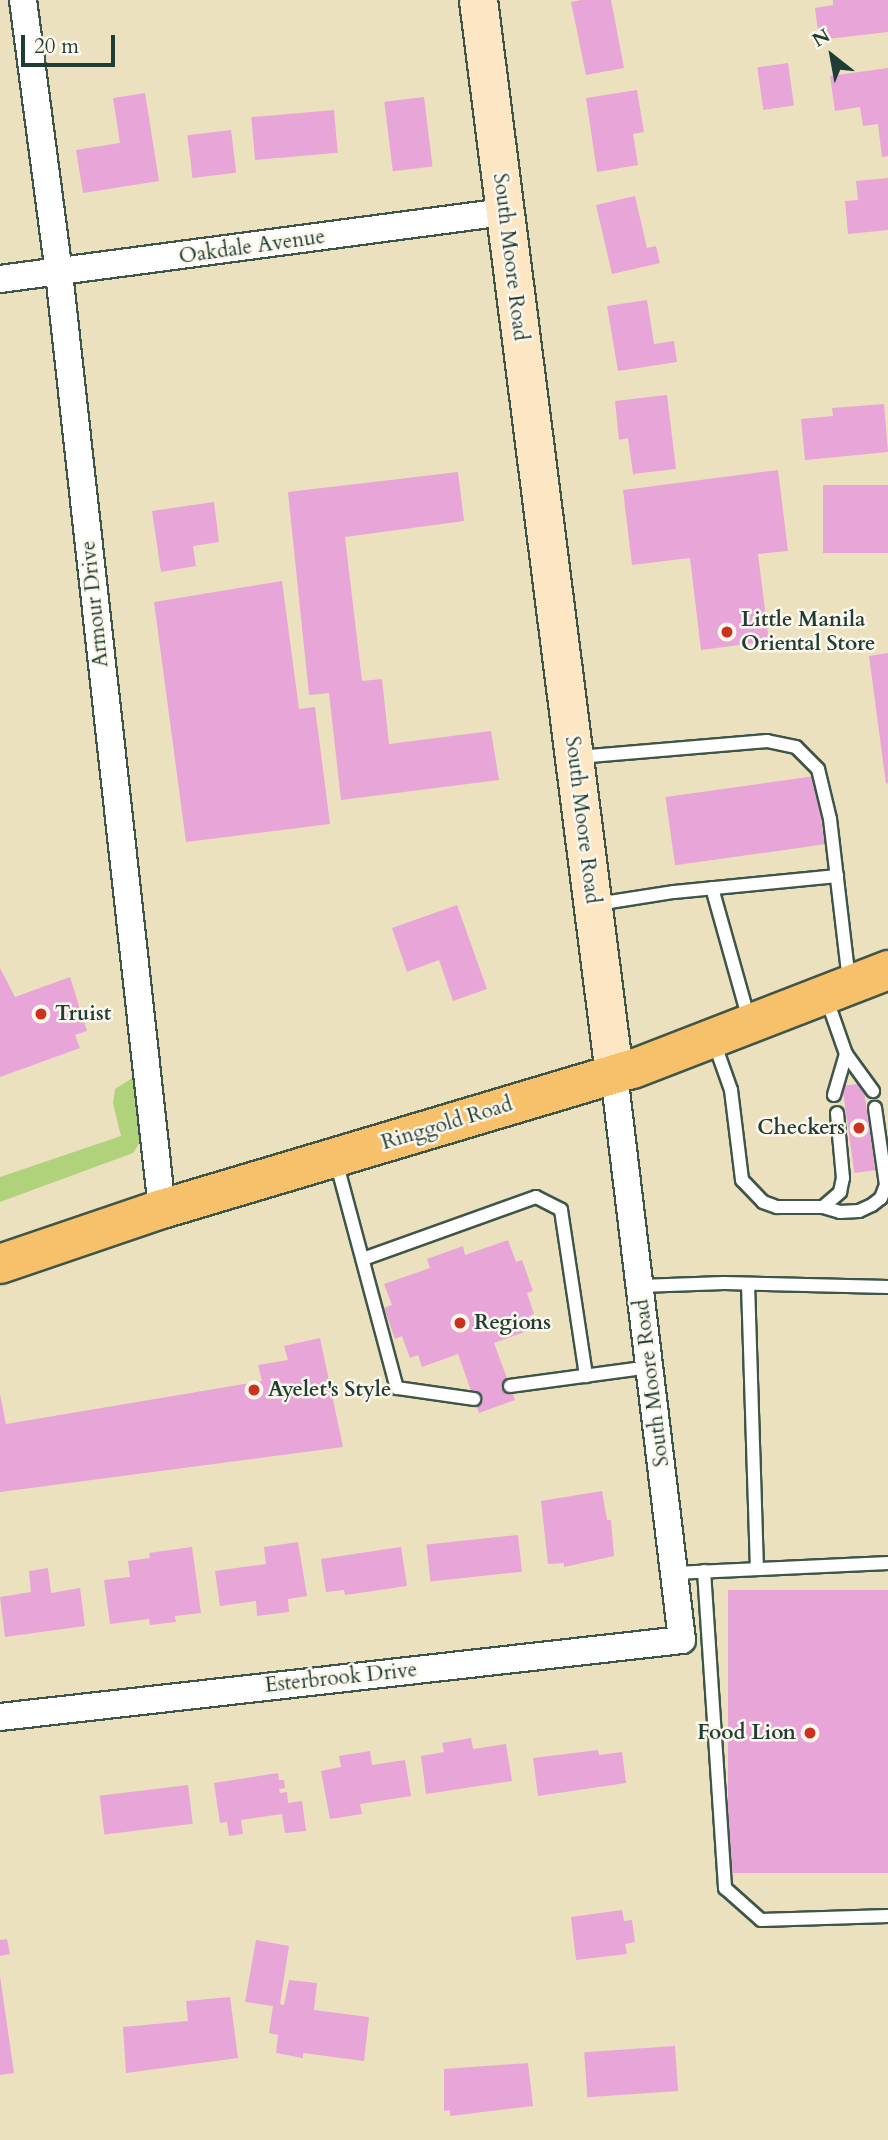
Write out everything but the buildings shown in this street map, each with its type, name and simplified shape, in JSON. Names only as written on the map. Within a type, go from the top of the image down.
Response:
[{"type":"main road","name":"South Moore Road","points":[[478,0],[614,1074]]},
{"type":"main road","name":"Ringgold Road","points":[[0,1264],[162,1209],[614,1074],[888,970]]},
{"type":"street","name":"Armour Drive","points":[[23,0],[59,274],[162,1209]]},
{"type":"street","name":"Oakdale Avenue","points":[[0,279],[59,274],[504,212]]},
{"type":"street","name":"South Moore Road","points":[[614,1074],[682,1640]]},
{"type":"street","name":"Esterbrook Drive","points":[[0,1717],[682,1640]]},
{"type":"lane","points":[[574,757],[767,741],[796,747],[818,769],[830,819],[837,876],[837,989],[846,1054],[834,1095]]},
{"type":"lane","points":[[593,905],[712,888],[837,876]]},
{"type":"lane","points":[[712,888],[750,1023]]},
{"type":"lane","points":[[713,1038],[731,1090],[742,1180],[763,1202],[777,1207],[823,1207],[840,1212],[859,1211],[881,1198],[886,1185],[875,1108]]},
{"type":"lane","points":[[846,1054],[873,1091]]},
{"type":"lane","points":[[823,1207],[840,1192],[843,1178],[837,1113]]},
{"type":"lane","points":[[335,1158],[397,1388],[474,1399]]},
{"type":"lane","points":[[363,1259],[536,1197],[561,1210],[586,1376]]},
{"type":"lane","points":[[640,1286],[748,1284],[888,1287]]},
{"type":"lane","points":[[748,1284],[757,1569]]},
{"type":"lane","points":[[510,1386],[650,1367]]},
{"type":"lane","points":[[675,1573],[888,1563]]},
{"type":"lane","points":[[704,1571],[725,1888],[761,1920],[888,1916]]},
{"type":"green space","points":[[139,1074],[145,1125],[141,1141],[133,1153],[0,1202],[0,1177],[121,1136],[113,1103],[115,1089]]},
{"type":"place","name":"Little Manila Oriental Store","points":[[727,632]]},
{"type":"place","name":"Truist","points":[[41,1014]]},
{"type":"place","name":"Checkers","points":[[859,1128]]},
{"type":"place","name":"Regions","points":[[460,1323]]},
{"type":"place","name":"Ayelet's Style","points":[[254,1390]]},
{"type":"place","name":"Food Lion","points":[[810,1733]]}]
